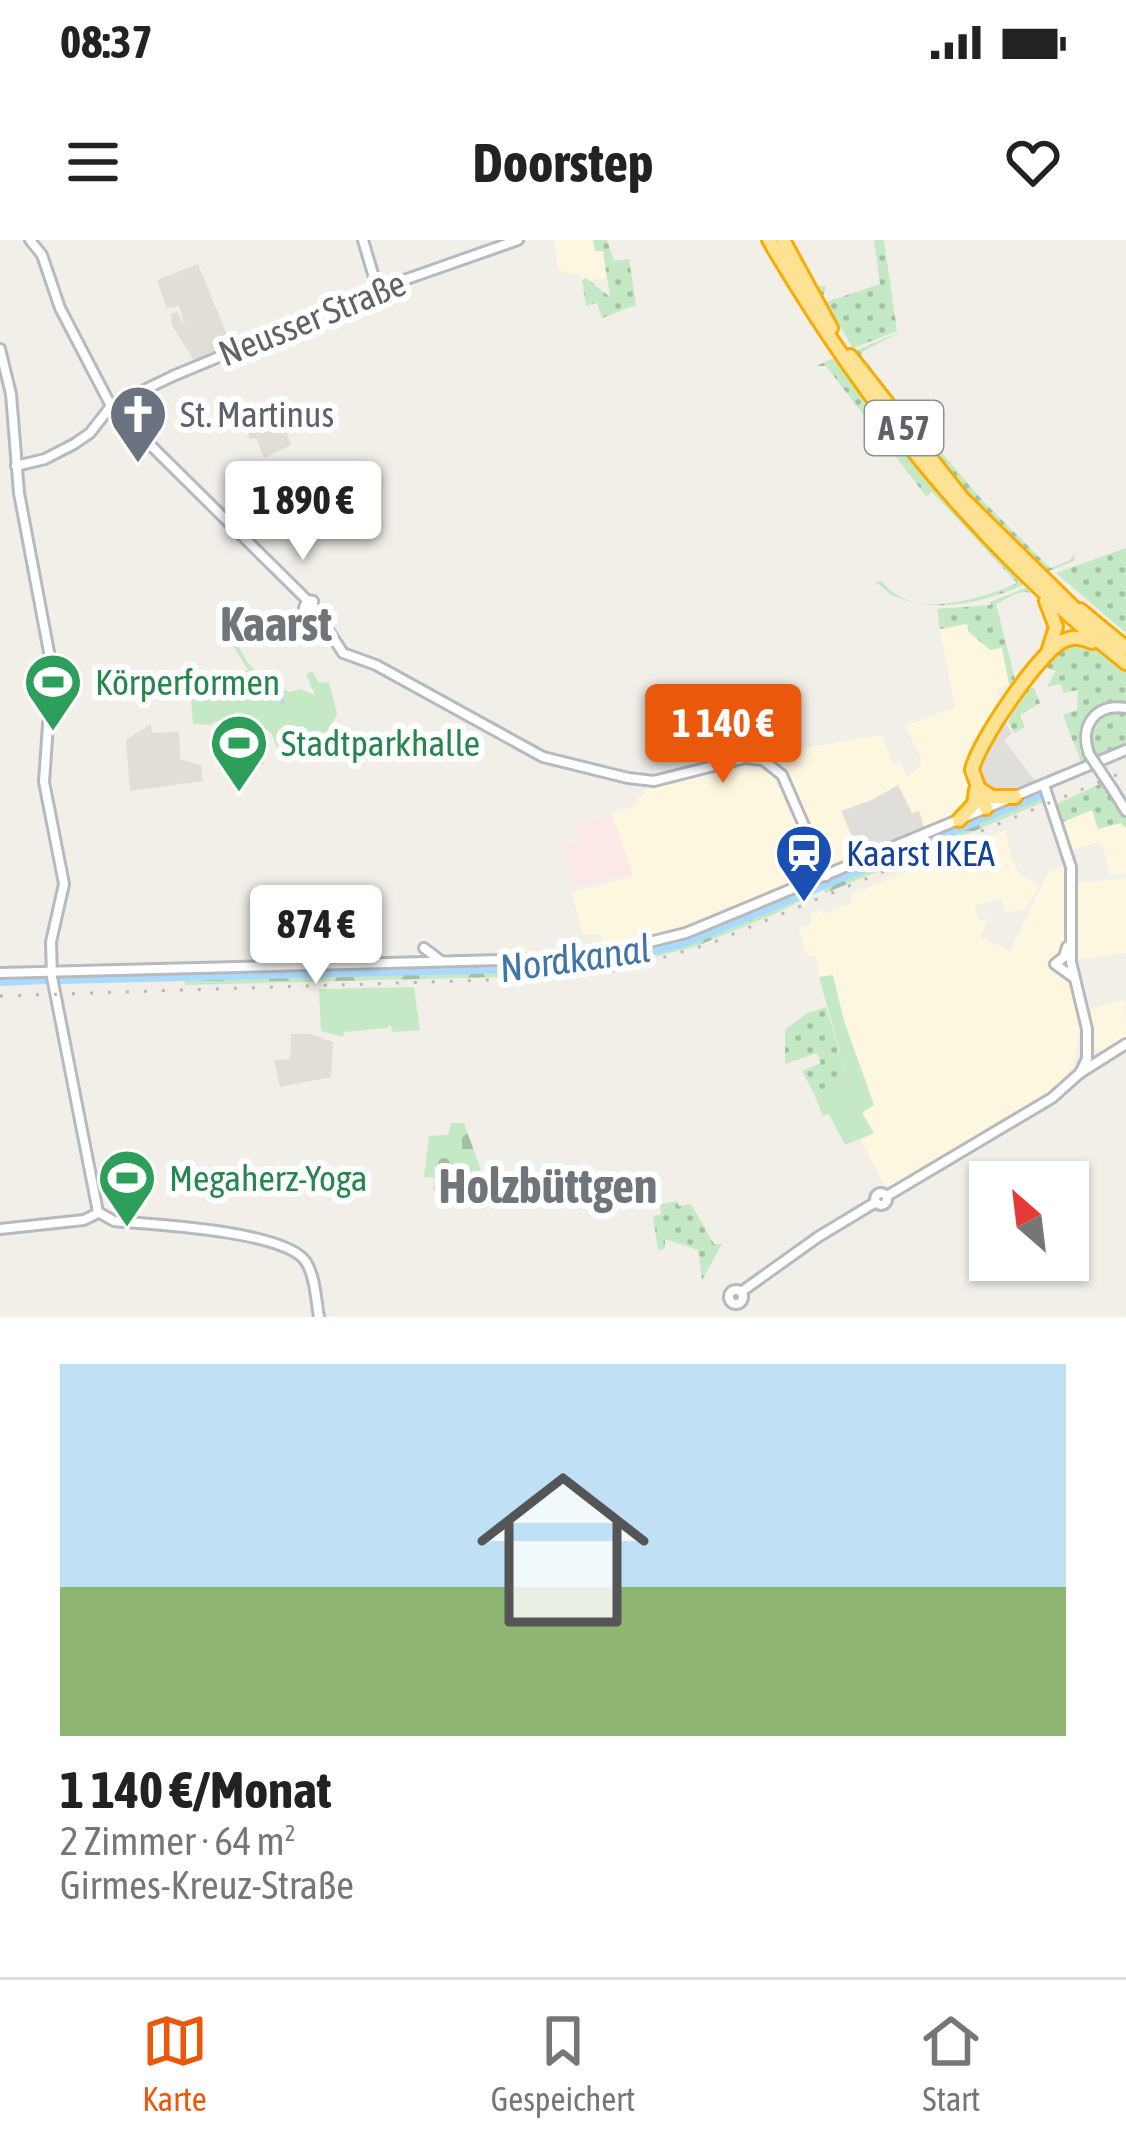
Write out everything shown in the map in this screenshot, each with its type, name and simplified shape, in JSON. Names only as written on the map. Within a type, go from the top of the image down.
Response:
[{"type":"highway","name":"A 57","points":[[773,240],[784,266],[843,354],[936,482],[1032,580],[1123,655]]},
{"type":"highway","name":"A 57","points":[[773,240],[843,354]]},
{"type":"highway","name":"A 57","points":[[1032,580],[1064,599],[1123,655]]},
{"type":"highway","points":[[1032,580],[1055,620],[1054,639],[1046,656]]},
{"type":"highway","points":[[959,820],[974,805],[973,764],[982,742],[1046,656],[1059,643],[1076,638],[1123,655]]},
{"type":"highway","points":[[976,786],[992,797],[1019,795]]},
{"type":"highway","points":[[976,786],[986,808]]},
{"type":"main road","points":[[30,240],[42,255],[62,311],[111,406],[307,600],[314,601],[313,609],[347,656],[376,664],[543,757],[645,782],[745,758],[763,760],[782,775],[826,876]]},
{"type":"main road","points":[[363,240],[378,291]]},
{"type":"main road","name":"Neusser Straße","points":[[16,466],[79,442],[111,406],[173,376],[378,291],[518,240]]},
{"type":"main road","points":[[0,349],[52,668],[43,765],[64,873],[51,942],[98,1212]]},
{"type":"main road","points":[[1126,708],[1107,707],[1092,717],[1085,735],[1089,754],[1126,811]]},
{"type":"main road","points":[[0,973],[56,980],[566,958],[628,949],[686,933],[986,808],[1047,789],[1126,750]]},
{"type":"main road","points":[[1047,789],[1071,867],[1071,962],[1085,1017],[1085,1069]]},
{"type":"main road","points":[[819,860],[843,869]]},
{"type":"main road","points":[[1070,935],[1064,957],[1055,964],[1074,978]]},
{"type":"main road","points":[[424,948],[442,962]]},
{"type":"main road","points":[[1087,1046],[1099,1054],[1122,1046]]},
{"type":"main road","points":[[735,1317],[741,1292],[876,1202],[878,1194],[886,1196],[1052,1098],[1085,1069],[1122,1046]]},
{"type":"main road","points":[[0,1229],[85,1220],[98,1212]]},
{"type":"main road","points":[[98,1212],[114,1220],[233,1232],[289,1248],[304,1259],[319,1317]]},
{"type":"shaded area","points":[[554,240],[593,240],[595,251],[603,250],[607,278],[582,281],[580,273],[570,275],[558,269]]},
{"type":"shaded area","points":[[198,264],[232,347],[195,362],[172,325],[171,314],[177,312],[185,326],[179,306],[167,308],[157,280]]},
{"type":"shaded area","points":[[277,402],[291,445],[264,458],[242,417]]},
{"type":"shaded area","points":[[968,624],[1003,648],[1009,684],[997,690],[1002,702],[968,761],[972,797],[961,813],[699,925],[604,949],[601,935],[584,935],[571,892],[633,876],[612,814],[637,805],[645,784],[745,758],[772,766],[787,751],[881,735],[893,763],[899,761],[907,776],[920,767],[921,757],[905,726],[955,708],[940,629]]},
{"type":"shaded area","points":[[1005,721],[1012,734],[1004,740],[1035,781],[1017,791],[998,793],[984,785],[979,771]]},
{"type":"shaded area","points":[[151,724],[152,733],[179,732],[180,759],[201,765],[203,781],[130,791],[126,740]]},
{"type":"shaded area","points":[[898,785],[912,813],[919,811],[925,830],[861,857],[841,811]]},
{"type":"shaded area","points":[[1093,810],[1126,828],[1126,873],[1110,875],[1103,846],[1096,843],[1072,850],[1063,822]]},
{"type":"shaded area","points":[[612,814],[632,873],[574,886],[565,845],[580,840],[578,826]]},
{"type":"shaded area","points":[[1006,830],[1020,875],[1039,885],[1027,908],[1005,913],[1001,899],[975,905],[978,921],[989,918],[980,937],[1010,951],[1049,871],[1065,865],[1069,884],[1126,878],[1126,953],[1064,961],[1081,1022],[1074,1064],[1059,1085],[887,1190],[861,1140],[873,1133],[862,1112],[874,1105],[833,976],[819,977],[816,956],[807,956],[799,928],[811,925],[810,914],[851,903],[851,895]]},
{"type":"shaded area","points":[[1125,1000],[1126,1039],[1103,1052],[1093,1050],[1086,1010]]},
{"type":"shaded area","points":[[291,1034],[333,1042],[331,1077],[280,1087],[274,1060],[290,1059]]},
{"type":"green space","points":[[593,240],[607,240],[614,261],[629,259],[636,305],[602,318],[597,303],[586,306],[582,280],[586,278],[610,297],[603,251],[595,251]]},
{"type":"green space","points":[[874,240],[884,240],[897,331],[853,348],[816,286],[826,286],[826,302],[880,284]]},
{"type":"green space","points":[[902,331],[862,356],[914,423],[939,405],[945,416],[924,428],[926,434],[983,501],[1050,568],[1069,561],[1075,553],[1074,561],[1044,573],[948,472],[855,351]]},
{"type":"green space","points":[[834,358],[909,459],[1026,584],[978,601],[930,605],[913,602],[896,597],[874,582],[882,581],[910,601],[928,604],[966,600],[1017,583],[932,492],[926,496],[826,366],[815,366]]},
{"type":"green space","points":[[1126,548],[1126,633],[1056,573]]},
{"type":"green space","points":[[1028,587],[1046,604],[1053,639],[1042,651],[1046,616],[1033,594],[1021,592],[996,604],[1016,683],[1009,684],[1002,648],[990,650],[969,632],[967,624],[940,629],[937,609],[991,605]]},
{"type":"green space","points":[[1079,641],[1095,647],[1126,672],[1126,745],[1081,762],[1063,715],[1077,710],[1078,690],[1064,693],[1060,684],[1047,687],[1056,671],[1044,667],[1030,688],[1040,703],[1020,715],[1025,727],[1014,733],[1008,721],[1022,695],[1013,706],[982,759],[981,784],[978,760],[991,735],[1028,681],[1061,646]]},
{"type":"green space","points":[[237,644],[268,682],[273,675],[289,692],[301,689],[315,695],[306,674],[312,671],[319,683],[329,682],[337,714],[325,736],[340,744],[278,749],[265,729],[256,740],[264,764],[247,768],[241,763],[238,712],[209,725],[193,724],[191,699],[248,670],[233,646]]},
{"type":"green space","points":[[1104,782],[1126,814],[1126,828],[1121,823],[1098,829],[1092,810],[1063,822],[1071,853],[1057,804]]},
{"type":"green space","points":[[1034,796],[1046,801],[826,893],[823,889],[697,946],[613,968],[539,976],[185,985],[184,977],[61,980],[65,975],[543,963],[605,957],[667,943]]},
{"type":"green space","points":[[833,975],[874,1105],[862,1113],[874,1133],[845,1145],[829,1114],[823,1116],[814,1094],[847,1077],[819,977]]},
{"type":"green space","points":[[414,987],[420,1030],[393,1032],[390,1024],[344,1032],[343,1037],[321,1031],[319,989]]},
{"type":"green space","points":[[826,1007],[847,1077],[814,1094],[802,1071],[821,1063],[817,1053],[785,1064],[785,1030],[807,1013]]},
{"type":"green space","points":[[451,1123],[464,1123],[488,1190],[433,1190],[435,1178],[424,1177],[429,1136],[448,1135]]},
{"type":"green space","points":[[677,1201],[679,1206],[691,1204],[714,1244],[722,1244],[702,1280],[698,1250],[665,1239],[665,1249],[658,1250],[653,1216],[661,1214],[660,1204]]},
{"type":"waterway","points":[[282,704],[283,689]]},
{"type":"waterway","name":"Nordkanal","points":[[61,981],[553,969],[616,962],[688,943],[1050,792]]},
{"type":"waterway","name":"Nordkanal","points":[[0,983],[48,981]]},
{"type":"railway","points":[[0,996],[520,979],[617,971],[709,944],[1126,771]]},
{"type":"place","name":"St. Martinus","points":[[138,465]]},
{"type":"place","name":"Körperformen","points":[[53,733]]},
{"type":"place","name":"Stadtparkhalle","points":[[239,794]]},
{"type":"place","name":"Kaarst IKEA","points":[[804,904]]},
{"type":"place","name":"Megaherz-Yoga","points":[[127,1229]]},
{"type":"district","name":"Kaarst","points":[[276,623]]},
{"type":"district","name":"Holzbüttgen","points":[[548,1185]]}]
